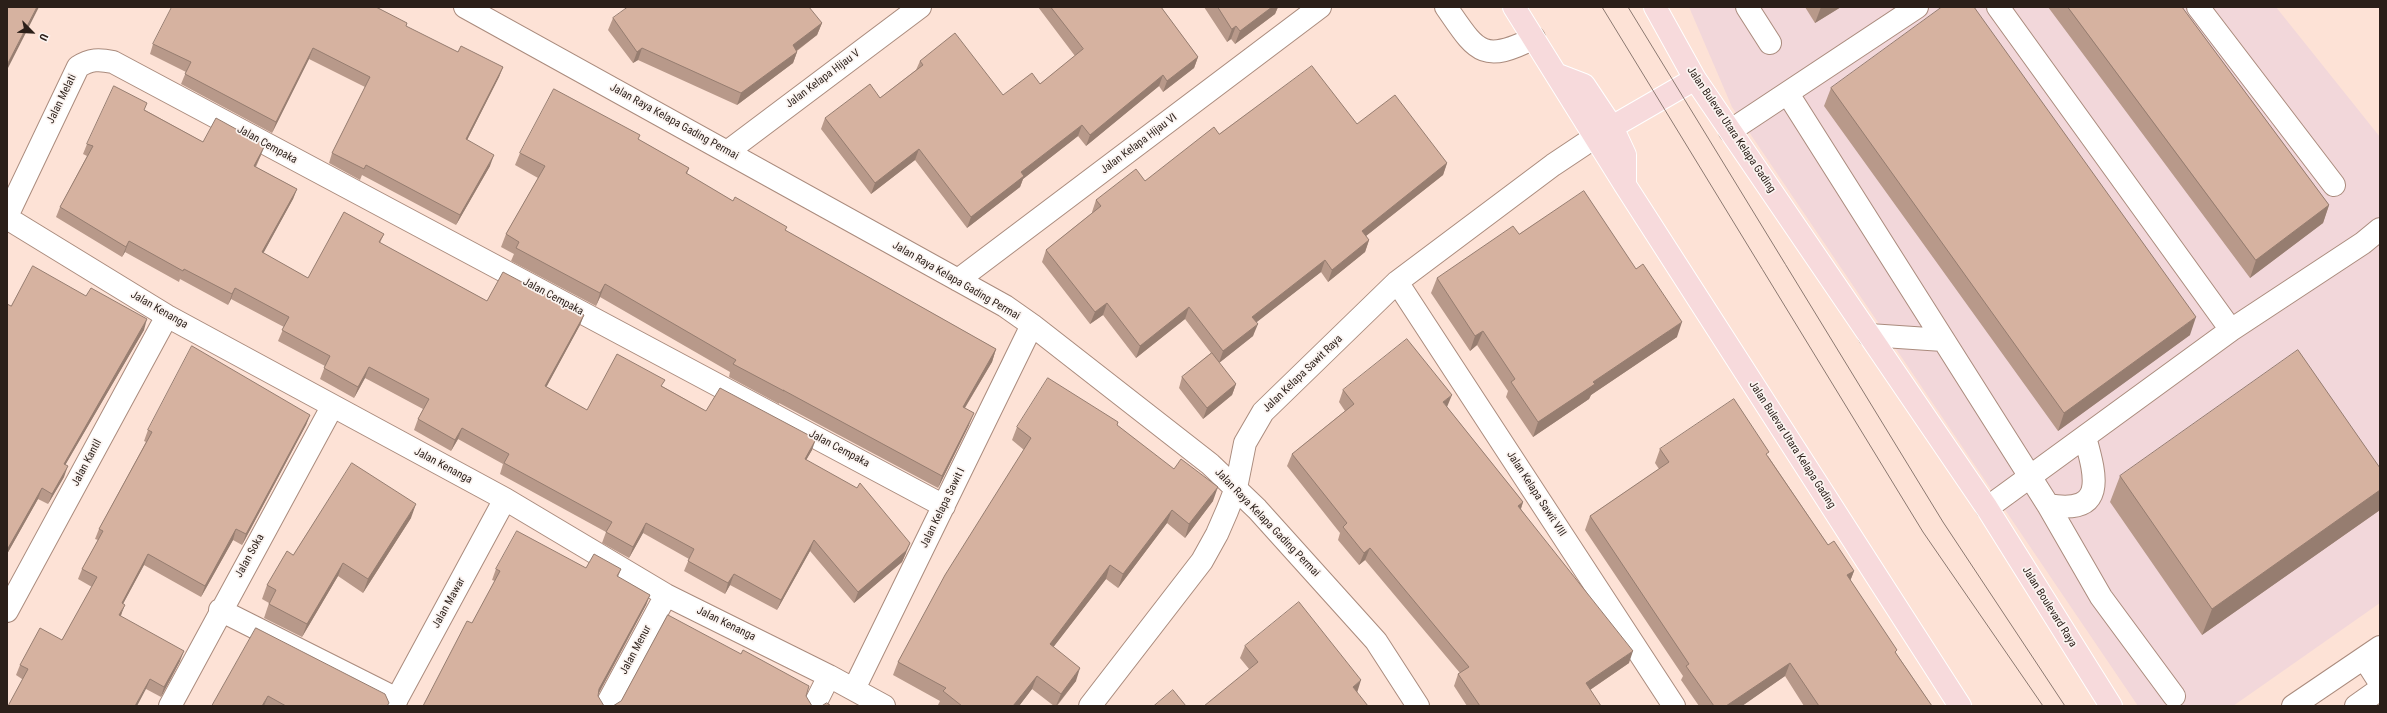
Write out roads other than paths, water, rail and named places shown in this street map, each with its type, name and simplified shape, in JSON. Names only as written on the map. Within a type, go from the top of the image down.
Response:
[{"type":"main road","name":"Jalan Bulevar Utara Kelapa Gading","points":[[1514,7],[1558,75],[1604,132],[1625,185],[1960,706]]},
{"type":"main road","name":"Jalan Bulevar Utara Kelapa Gading","points":[[1656,7],[1695,79],[1987,508]]},
{"type":"main road","points":[[1604,132],[1695,79]]},
{"type":"main road","name":"Jalan Boulevard Raya","points":[[1987,508],[2111,706]]},
{"type":"street","name":"Jalan Raya Kelapa Gading Permai","points":[[465,7],[493,12],[727,152],[1005,306],[1032,325],[1210,464],[1236,488],[1376,640],[1418,706]]},
{"type":"street","name":"Jalan Kelapa Hijau V","points":[[727,152],[920,7]]},
{"type":"street","name":"Jalan Kelapa Hijau VI","points":[[958,280],[1320,7]]},
{"type":"street","points":[[1446,7],[1468,38],[1481,49],[1496,53],[1513,49],[1534,38]]},
{"type":"street","points":[[1747,7],[1770,43]]},
{"type":"street","points":[[1730,131],[1788,94],[1917,7]]},
{"type":"street","points":[[1998,7],[2231,330]]},
{"type":"street","points":[[2198,7],[2334,185]]},
{"type":"street","name":"Jalan Melati","points":[[7,217],[78,67],[87,61],[100,59],[113,62],[162,88]]},
{"type":"street","name":"Jalan Cempaka","points":[[162,88],[944,506]]},
{"type":"street","points":[[1788,94],[2048,505],[2102,597],[2174,696]]},
{"type":"street","name":"Jalan Kelapa Sawit Raya","points":[[1090,706],[1202,561],[1217,534],[1236,488],[1245,444],[1263,412],[1397,282],[1553,165],[1604,132]]},
{"type":"street","name":"Jalan Kenanga","points":[[7,217],[167,316],[332,407],[505,499],[666,595],[829,676],[884,706]]},
{"type":"street","points":[[1987,508],[2085,438],[2231,330],[2363,243],[2380,229]]},
{"type":"street","name":"Jalan Kelapa Sawit VIII","points":[[1397,282],[1674,706]]},
{"type":"street","name":"Jalan Kantil","points":[[7,611],[167,316]]},
{"type":"street","name":"Jalan Kelapa Sawit I","points":[[854,689],[1032,325]]},
{"type":"street","points":[[1869,335],[1943,340]]},
{"type":"street","name":"Jalan Soka","points":[[170,706],[220,610],[332,407]]},
{"type":"street","points":[[2048,505],[2067,508],[2082,505],[2093,491],[2095,472],[2085,438]]},
{"type":"street","name":"Jalan Mawar","points":[[395,702],[505,499]]},
{"type":"street","name":"Jalan Menur","points":[[606,706],[666,595]]},
{"type":"street","points":[[220,610],[395,702]]},
{"type":"street","points":[[2293,706],[2372,652],[2380,683]]},
{"type":"street","points":[[814,706],[829,676]]},
{"type":"street","points":[[2356,706],[2380,689]]},
{"type":"tram line","points":[[1602,7],[1923,532],[2043,706]]},
{"type":"tram line","points":[[1628,7],[1943,522],[2065,706]]}]
